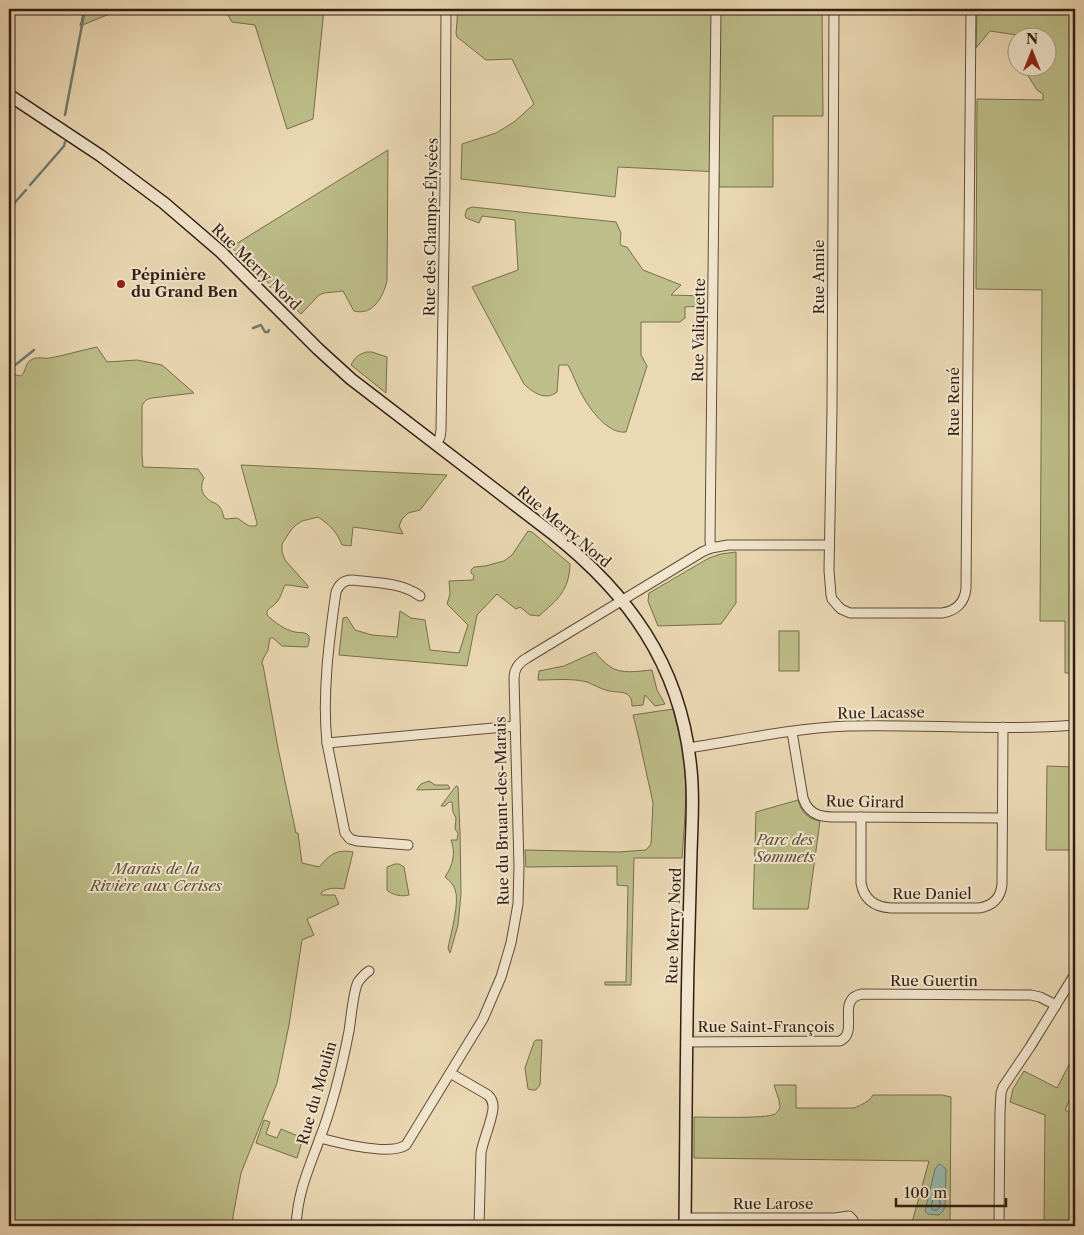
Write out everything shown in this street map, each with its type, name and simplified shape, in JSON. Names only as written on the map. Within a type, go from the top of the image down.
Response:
[{"type":"main road","name":"Rue Merry Nord","points":[[9,95],[101,156],[164,203],[221,252],[334,364],[376,399],[568,546],[597,572],[622,600],[644,630],[662,663],[678,705],[688,748],[691,772],[685,1222]]},
{"type":"street","name":"Rue des Champs-Élysées","points":[[436,445],[441,434],[446,188],[446,9]]},
{"type":"street","name":"Rue Valiquette","points":[[711,548],[716,9]]},
{"type":"street","name":"Rue Annie","points":[[829,545],[832,400],[834,9]]},
{"type":"street","name":"Rue René","points":[[829,545],[831,595],[838,606],[846,611],[856,613],[942,613],[957,607],[966,594],[971,9]]},
{"type":"street","points":[[622,600],[711,548],[728,545],[829,545]]},
{"type":"street","points":[[408,845],[357,841],[347,836],[344,830],[327,743],[326,679],[336,595],[339,586],[346,581],[352,580],[394,584],[420,596]]},
{"type":"street","name":"Rue du Bruant-des-Marais","points":[[320,1138],[364,1148],[403,1147],[409,1141],[478,1027],[491,1002],[505,966],[513,934],[519,893],[514,675],[517,666],[622,600]]},
{"type":"street","name":"Rue Lacasse","points":[[688,748],[821,728],[852,726],[1045,727],[1075,725]]},
{"type":"street","points":[[327,743],[515,726]]},
{"type":"street","name":"Rue Daniel","points":[[861,817],[861,883],[862,889],[871,902],[880,907],[891,908],[979,908],[989,905],[1000,894],[1002,884],[1003,727]]},
{"type":"street","name":"Rue Girard","points":[[792,732],[803,798],[808,808],[822,816],[1002,818]]},
{"type":"street","name":"Rue du Moulin","points":[[296,1226],[303,1184],[320,1138],[343,1060],[356,987],[361,978],[369,971]]},
{"type":"street","points":[[999,1226],[1001,1092],[1005,1082],[1030,1047],[1075,974]]},
{"type":"street","name":"Rue Guertin","points":[[846,1038],[849,1003],[852,998],[862,994],[1031,995],[1056,1005]]},
{"type":"street","name":"Rue Saint-François","points":[[686,1042],[840,1042],[846,1038]]},
{"type":"street","points":[[450,1073],[488,1095],[493,1105],[481,1153],[479,1226]]},
{"type":"street","name":"Rue Larose","points":[[685,1222],[836,1218],[849,1216],[853,1220],[853,1226]]},
{"type":"green space","points":[[84,9],[122,9],[80,26]]},
{"type":"green space","points":[[229,9],[324,9],[313,119],[287,129],[255,25],[232,22],[228,14]]},
{"type":"green space","points":[[458,9],[822,9],[823,116],[773,116],[773,187],[719,187],[719,172],[618,167],[615,197],[461,179],[462,144],[496,133],[514,122],[534,104],[512,59],[486,60],[457,37]]},
{"type":"green space","points":[[977,9],[1075,9],[1075,673],[1065,673],[1065,621],[1040,621],[1042,290],[976,289],[977,99],[1043,100],[1043,94],[1037,90],[1029,78],[1056,78],[1056,28],[1006,28],[1006,33],[990,31],[976,48]]},
{"type":"green space","points":[[388,150],[387,281],[380,299],[372,308],[361,312],[354,311],[343,291],[324,293],[319,295],[301,314],[231,247]]},
{"type":"green space","points":[[472,207],[616,222],[621,233],[620,243],[622,246],[627,247],[643,270],[681,285],[671,295],[704,296],[704,306],[685,307],[685,318],[680,322],[641,322],[641,355],[647,366],[626,432],[614,430],[602,422],[588,405],[568,365],[559,365],[557,392],[553,395],[540,395],[524,384],[472,287],[518,270],[515,220],[482,216],[479,223],[466,218],[467,209]]},
{"type":"green space","name":"Marais de la Rivière aux Cerises","points":[[97,347],[107,362],[137,360],[162,365],[194,393],[152,398],[144,403],[142,406],[143,467],[198,469],[204,478],[202,488],[204,494],[209,500],[219,506],[226,519],[237,518],[249,526],[257,525],[241,465],[447,475],[420,510],[408,513],[402,519],[399,526],[403,534],[353,527],[351,546],[342,545],[333,529],[318,517],[302,521],[296,525],[282,544],[285,560],[308,588],[285,585],[276,603],[267,611],[267,615],[287,629],[307,634],[309,641],[307,647],[282,646],[273,638],[270,638],[262,665],[296,833],[298,833],[302,863],[319,867],[326,859],[337,852],[353,852],[344,889],[329,889],[321,893],[322,895],[335,895],[339,904],[307,919],[314,935],[302,940],[289,1025],[277,1083],[241,1173],[233,1226],[9,1226],[9,366],[16,375],[21,376],[29,361],[33,359],[50,358]]},
{"type":"green space","points":[[366,352],[387,357],[386,393],[351,365],[357,357]]},
{"type":"green space","points":[[528,531],[532,532],[570,564],[565,588],[557,599],[539,616],[530,615],[520,607],[516,609],[497,594],[477,615],[467,666],[339,655],[343,618],[347,617],[355,630],[372,635],[397,637],[400,611],[411,618],[425,620],[430,650],[459,653],[468,625],[447,604],[450,594],[449,581],[473,580],[474,575],[471,573],[471,570],[474,567],[504,561],[512,555]]},
{"type":"green space","points":[[736,552],[736,603],[721,624],[658,626],[648,601],[649,593],[709,558]]},
{"type":"green space","points":[[779,631],[799,631],[799,671],[779,671]]},
{"type":"green space","points":[[595,652],[609,666],[619,671],[652,670],[657,690],[665,704],[655,706],[645,695],[643,705],[632,706],[630,697],[625,693],[609,691],[587,682],[538,680],[539,671],[564,666]]},
{"type":"green space","points":[[673,709],[682,747],[686,781],[682,858],[634,858],[631,985],[605,985],[605,982],[626,982],[628,886],[617,885],[617,866],[526,867],[525,850],[619,852],[646,850],[651,844],[653,803],[633,715]]},
{"type":"green space","points":[[1047,766],[1075,767],[1075,850],[1046,850]]},
{"type":"green space","points":[[429,781],[435,785],[448,785],[450,789],[417,790],[421,784]]},
{"type":"green space","points":[[456,786],[458,787],[461,894],[458,925],[450,953],[448,948],[456,895],[453,885],[445,877],[453,859],[451,840],[457,840],[458,833],[455,829],[456,818],[452,802],[441,806]]},
{"type":"green space","name":"Parc des Sommets","points":[[798,800],[806,814],[812,819],[820,821],[808,909],[753,909],[756,812]]},
{"type":"green space","points":[[395,864],[404,867],[409,895],[397,895],[387,890],[387,867]]},
{"type":"green space","points":[[536,1040],[542,1040],[540,1085],[536,1090],[532,1090],[528,1089],[525,1068]]},
{"type":"green space","points":[[1071,1061],[1075,1063],[1075,1087],[1065,1110],[1075,1115],[1075,1226],[1044,1226],[1045,1115],[1010,1102],[1013,1089],[1024,1071],[1057,1088]]},
{"type":"green space","points":[[774,1085],[796,1085],[796,1108],[854,1108],[867,1101],[873,1095],[942,1095],[951,1097],[950,1226],[911,1226],[929,1161],[694,1158],[694,1117],[749,1117],[775,1114],[780,1108]]},
{"type":"green space","points":[[264,1120],[270,1122],[266,1134],[277,1138],[281,1129],[303,1138],[297,1158],[256,1143]]},
{"type":"water","points":[[940,1164],[946,1169],[945,1207],[939,1215],[928,1214],[925,1211],[935,1169]]},
{"type":"waterway","points":[[65,115],[85,9]]},
{"type":"waterway","points":[[30,185],[64,146],[65,142]]},
{"type":"waterway","points":[[9,209],[26,190]]},
{"type":"waterway","points":[[253,328],[261,325],[265,332],[269,330]]},
{"type":"waterway","points":[[9,370],[34,350]]},
{"type":"place","name":"Pépinière du Grand Ben","points":[[121,284]]}]
